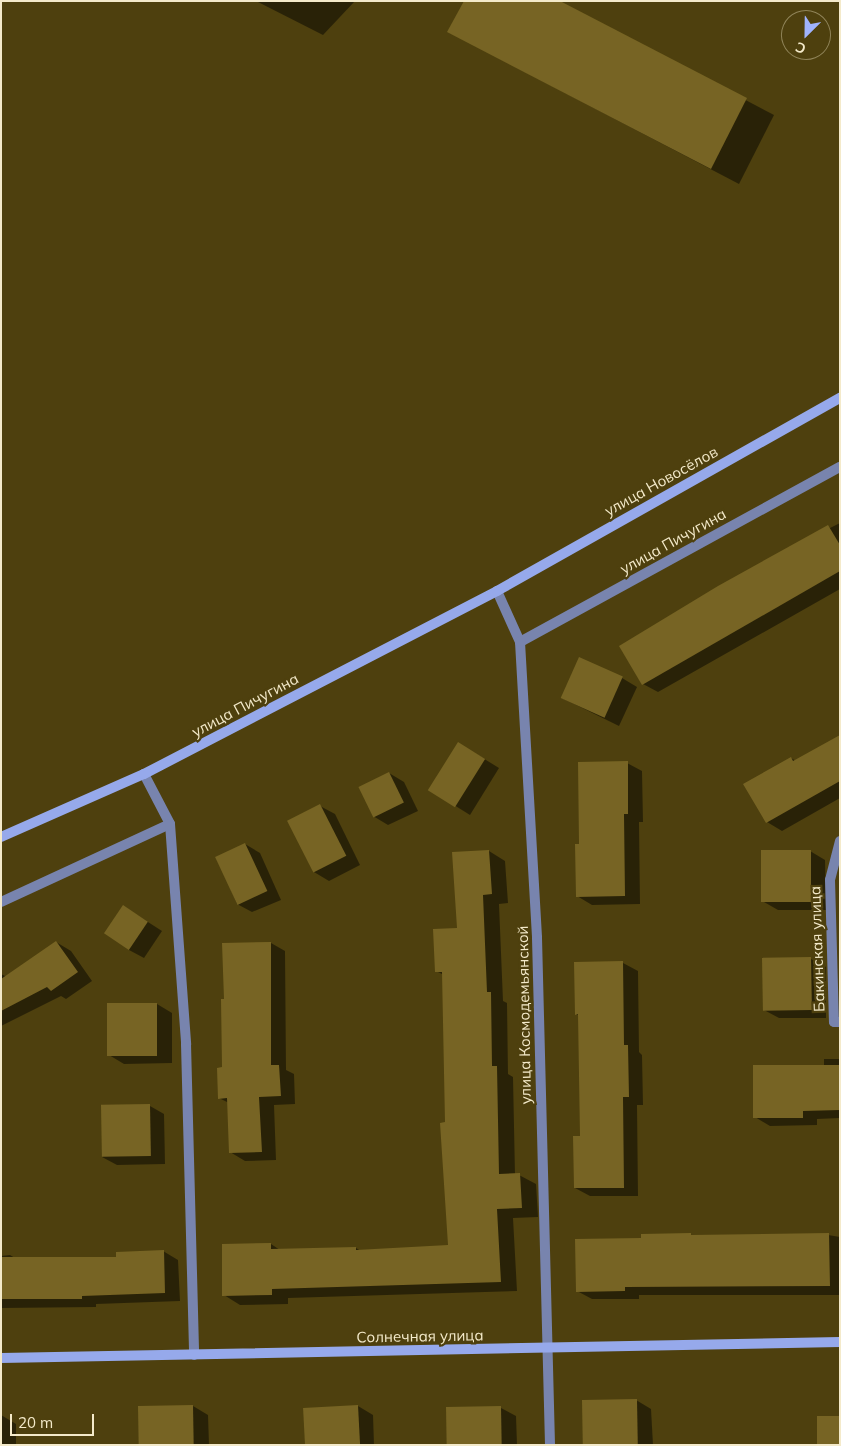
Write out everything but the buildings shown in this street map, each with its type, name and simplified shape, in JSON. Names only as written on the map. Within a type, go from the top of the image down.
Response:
[{"type":"street","name":"улица Новосёлов","points":[[497,590],[840,398]]},
{"type":"street","name":"улица Пичугина","points":[[520,642],[840,467]]},
{"type":"street","name":"улица Космодемьянской","points":[[497,590],[520,642],[537,938],[546,1349],[550,1445]]},
{"type":"street","name":"улица Пичугина","points":[[1,837],[144,774],[497,590]]},
{"type":"street","points":[[144,774],[170,824],[186,1044],[194,1355]]},
{"type":"street","points":[[1,902],[170,824]]},
{"type":"street","name":"Бакинская улица","points":[[840,840],[830,880],[834,1022],[840,1022]]},
{"type":"street","name":"Солнечная улица","points":[[1,1358],[840,1342]]}]
